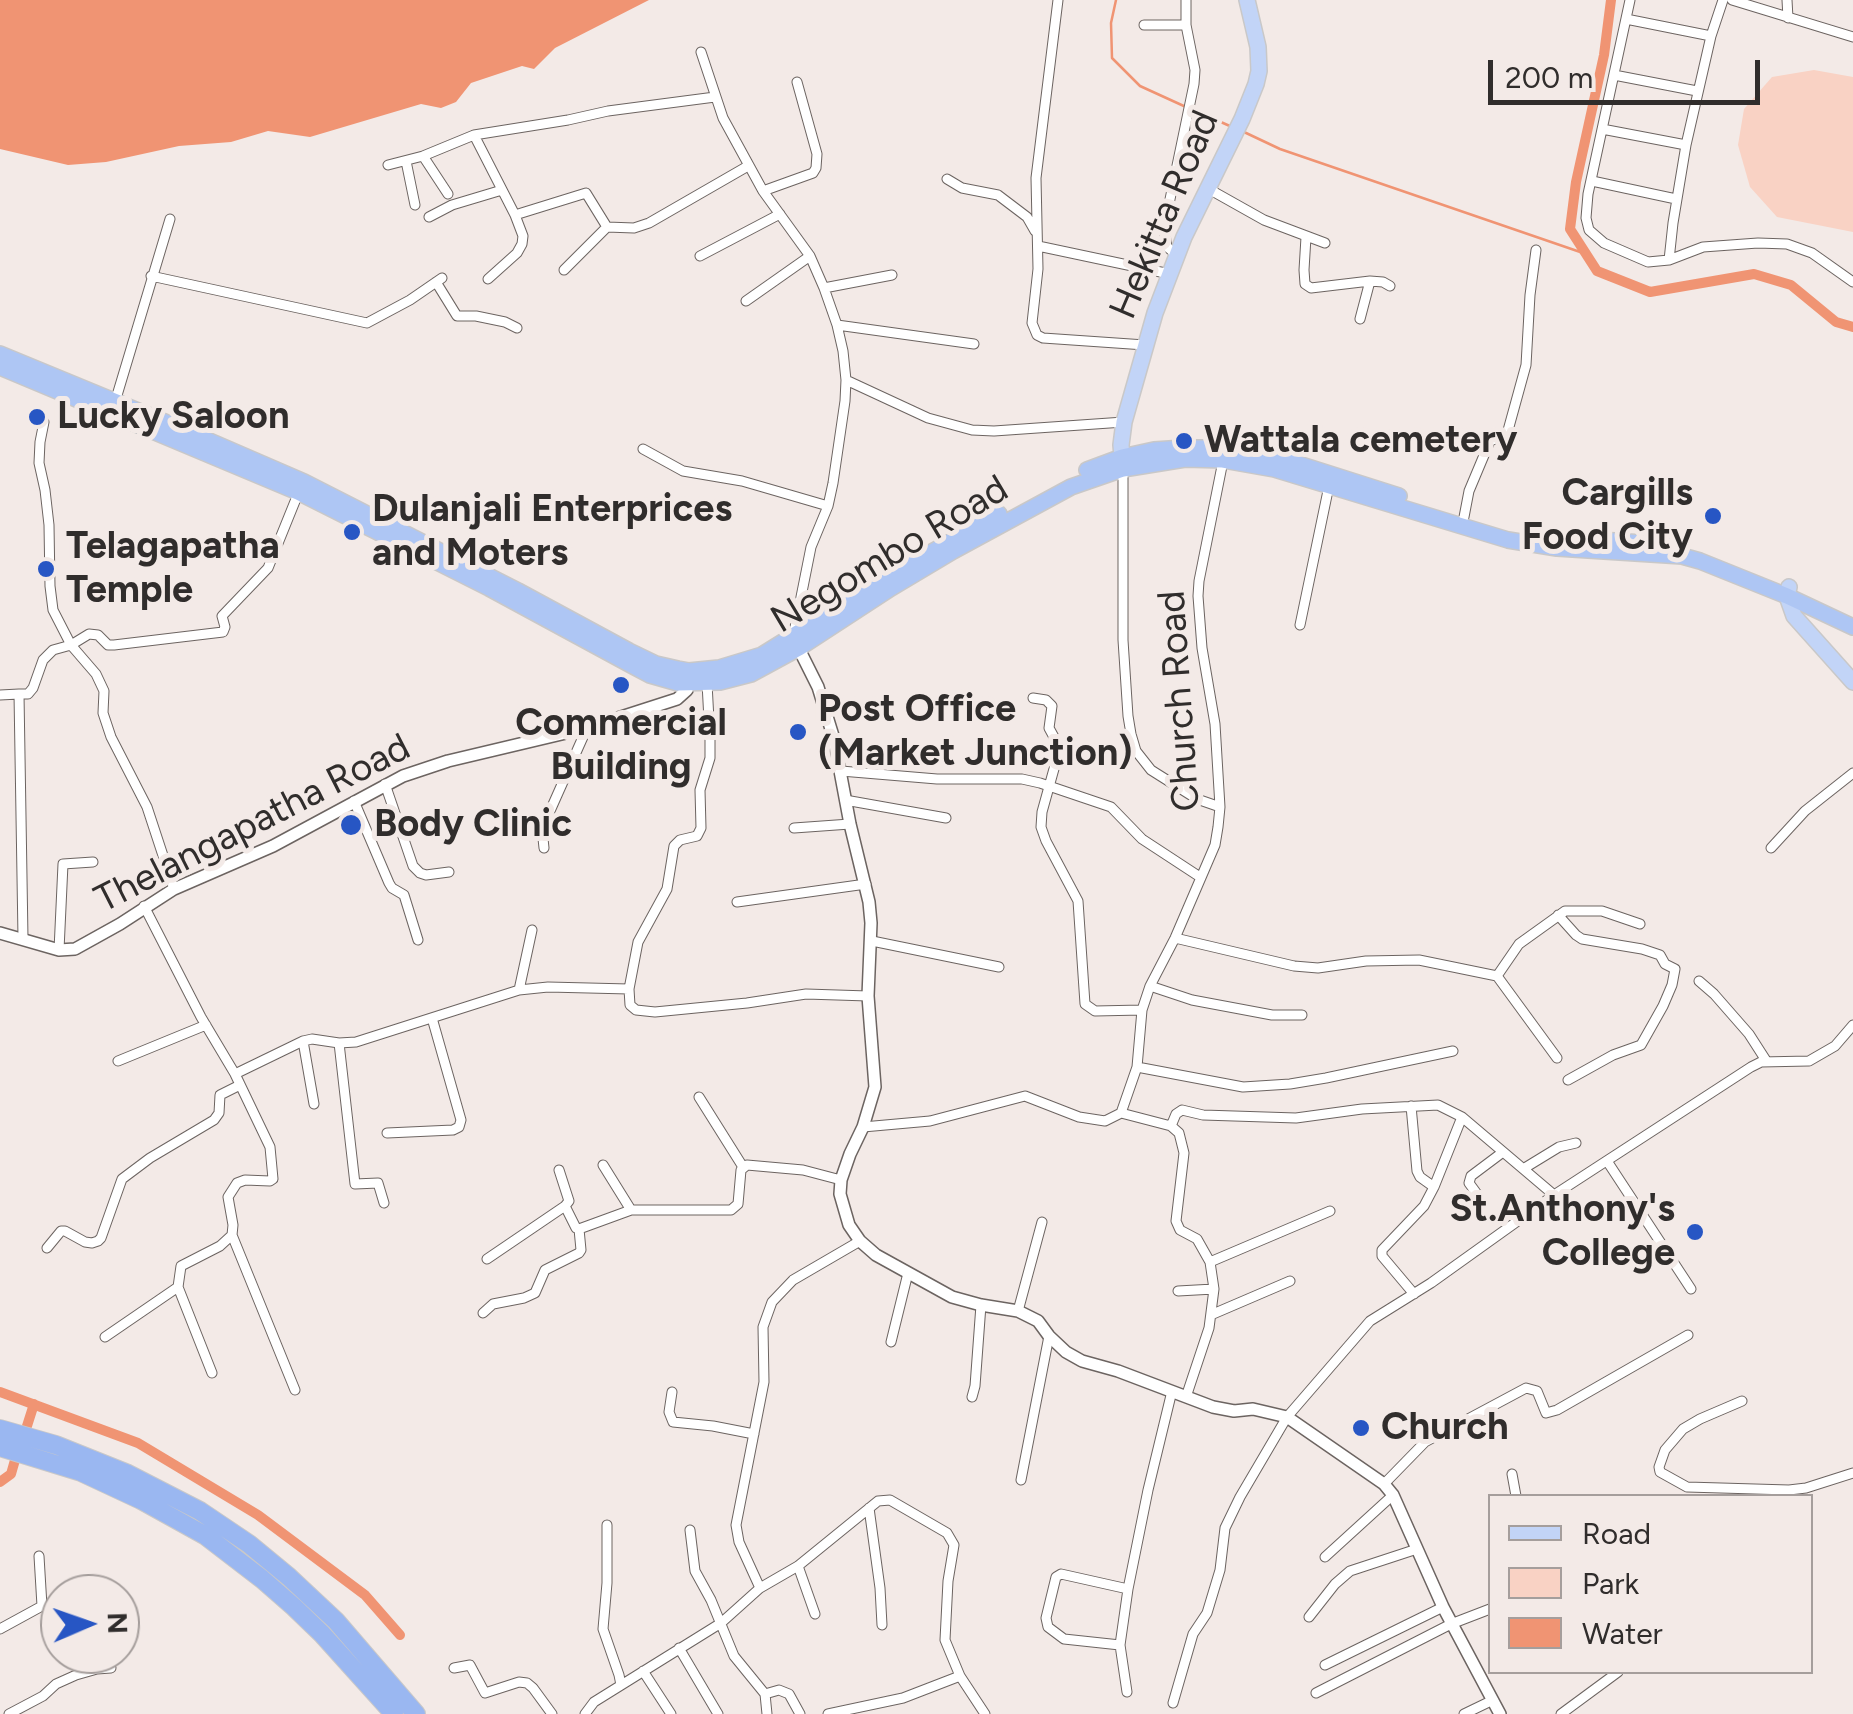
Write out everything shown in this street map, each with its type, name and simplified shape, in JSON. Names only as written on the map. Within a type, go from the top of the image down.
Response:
[{"type":"highway","name":"Negombo Road","points":[[0,354],[301,487],[668,681],[746,661],[796,642]]},
{"type":"highway","name":"Negombo Road","points":[[0,367],[301,487]]},
{"type":"highway","name":"Negombo Road","points":[[688,677],[707,683],[751,674],[796,642],[953,551],[1122,463],[1225,454],[1501,528],[1699,550],[1851,619]]},
{"type":"highway","name":"Negombo Road","points":[[1330,480],[1508,540],[1558,548],[1682,556],[1788,592]]},
{"type":"highway","points":[[0,1429],[126,1473],[200,1511],[249,1544],[336,1621],[416,1714]]},
{"type":"highway","points":[[0,1447],[80,1472],[142,1500],[206,1536],[294,1607],[394,1714]]},
{"type":"main road","name":"Hekitta Road","points":[[1122,463],[1124,422],[1145,345],[1177,255],[1239,126],[1259,71],[1258,47],[1246,0]]},
{"type":"main road","points":[[1788,592],[1794,616],[1853,682]]},
{"type":"street","points":[[1058,0],[1036,178],[1038,246],[1032,316],[1037,335],[1052,340],[1145,345]]},
{"type":"street","points":[[1177,255],[1168,247],[1164,228],[1196,70],[1186,25],[1186,0]]},
{"type":"street","points":[[1630,0],[1592,181],[1586,218],[1589,230],[1604,242],[1648,262],[1669,260],[1702,247],[1758,242],[1787,244],[1812,254],[1853,282]]},
{"type":"street","points":[[1669,260],[1676,199],[1697,91],[1723,0]]},
{"type":"street","points":[[1732,0],[1853,37]]},
{"type":"street","points":[[1786,0],[1788,18]]},
{"type":"street","points":[[1626,20],[1711,36]]},
{"type":"street","points":[[1144,24],[1186,25]]},
{"type":"street","points":[[701,52],[722,118],[763,190],[810,256],[837,326],[846,380],[828,506],[810,548],[796,642],[818,687],[834,739],[869,902],[872,941],[868,996],[875,1087],[842,1180],[840,1194],[849,1225],[876,1255],[952,1297],[1018,1310],[1038,1320],[1048,1336],[1082,1361],[1118,1370],[1214,1407],[1252,1409],[1288,1417],[1384,1484],[1393,1495],[1451,1624],[1500,1714]]},
{"type":"street","points":[[1614,75],[1697,91]]},
{"type":"street","points":[[763,190],[816,168],[817,154],[797,82]]},
{"type":"street","points":[[388,165],[423,156],[474,135],[716,97]]},
{"type":"street","points":[[1602,128],[1686,145]]},
{"type":"street","points":[[474,135],[523,236],[517,253],[488,279]]},
{"type":"street","points":[[423,156],[448,194]]},
{"type":"street","points":[[406,160],[415,205]]},
{"type":"street","points":[[564,270],[607,227],[634,228],[649,223],[748,166]]},
{"type":"street","points":[[946,179],[962,188],[998,195],[1027,217],[1036,234]]},
{"type":"street","points":[[1592,181],[1676,199]]},
{"type":"street","points":[[1207,188],[1264,220],[1325,242]]},
{"type":"street","points":[[429,216],[502,190]]},
{"type":"street","points":[[515,215],[586,193],[607,227]]},
{"type":"street","points":[[700,256],[780,214]]},
{"type":"street","points":[[115,402],[170,219]]},
{"type":"street","points":[[1306,237],[1305,284],[1311,288],[1370,281],[1390,286]]},
{"type":"street","points":[[1038,246],[1170,274]]},
{"type":"street","points":[[1464,517],[1469,491],[1490,440],[1507,434],[1526,364],[1536,250]]},
{"type":"street","points":[[746,300],[810,256]]},
{"type":"street","points":[[824,288],[892,275]]},
{"type":"street","points":[[151,276],[368,322],[439,280],[457,316],[476,316],[517,328]]},
{"type":"street","points":[[1360,319],[1370,281]]},
{"type":"street","points":[[837,326],[974,344]]},
{"type":"street","points":[[846,380],[928,418],[972,430],[1124,422]]},
{"type":"street","points":[[44,422],[39,463],[49,525],[54,610],[71,645],[96,674],[104,691],[103,713],[111,737],[147,807],[174,889]]},
{"type":"street","points":[[643,450],[683,472],[742,482],[828,506]]},
{"type":"street","name":"Church Road","points":[[1121,1112],[1137,1067],[1142,1010],[1150,986],[1215,845],[1220,807],[1215,724],[1198,596],[1225,454]]},
{"type":"street","points":[[1122,463],[1124,678],[1136,752],[1152,770],[1197,798],[1220,807]]},
{"type":"street","points":[[1300,625],[1330,480]]},
{"type":"street","points":[[0,695],[28,694],[34,688],[42,660],[53,650],[89,634],[114,645],[223,632],[222,616],[268,568],[301,487]]},
{"type":"street","name":"Thelangapatha Road","points":[[58,950],[75,950],[174,889],[273,846],[402,776],[448,760],[587,728],[677,699],[687,690],[688,677]]},
{"type":"street","points":[[707,683],[710,758],[700,790],[702,828],[696,836],[674,846],[667,890],[638,942],[629,988],[630,1005],[636,1010],[655,1012],[806,994],[868,996]]},
{"type":"street","points":[[19,694],[23,938]]},
{"type":"street","points":[[1033,698],[1046,700],[1052,706],[1049,728],[1056,739],[1056,767],[1041,827],[1078,901],[1085,1004],[1095,1011],[1142,1010]]},
{"type":"street","points":[[544,848],[542,828],[587,728]]},
{"type":"street","points":[[841,770],[937,780],[1022,780],[1050,787],[1111,806],[1142,839],[1200,877]]},
{"type":"street","points":[[1771,848],[1805,811],[1853,773]]},
{"type":"street","points":[[385,784],[413,866],[426,875],[449,872]]},
{"type":"street","points":[[845,800],[946,818]]},
{"type":"street","points":[[354,801],[388,883],[404,896],[418,940]]},
{"type":"street","points":[[794,828],[850,824]]},
{"type":"street","points":[[0,933],[58,950],[63,864],[93,862]]},
{"type":"street","points":[[737,902],[866,884]]},
{"type":"street","points":[[144,906],[270,1147],[274,1174],[270,1181],[236,1183],[228,1197],[232,1235],[295,1390]]},
{"type":"street","points":[[1497,976],[1519,944],[1566,911],[1602,911],[1640,924]]},
{"type":"street","points":[[1558,915],[1582,939],[1642,950],[1660,956],[1674,969],[1663,1006],[1641,1045],[1568,1080]]},
{"type":"street","points":[[519,990],[532,930]]},
{"type":"street","points":[[1175,938],[1294,966],[1318,968],[1378,960],[1419,960],[1497,976],[1558,1058]]},
{"type":"street","points":[[872,941],[999,967]]},
{"type":"street","points":[[1699,982],[1749,1034],[1767,1062]]},
{"type":"street","points":[[1150,986],[1192,1000],[1272,1015],[1302,1015]]},
{"type":"street","points":[[48,1248],[61,1231],[85,1242],[102,1238],[122,1179],[214,1120],[219,1113],[220,1095],[238,1080],[303,1042],[356,1042],[519,990],[629,988]]},
{"type":"street","points":[[387,1133],[453,1130],[462,1120],[432,1018]]},
{"type":"street","points":[[118,1061],[206,1025]]},
{"type":"street","points":[[1173,1703],[1193,1634],[1207,1613],[1220,1570],[1225,1528],[1240,1497],[1288,1417],[1370,1321],[1751,1066],[1809,1061],[1835,1046],[1853,1025]]},
{"type":"street","points":[[303,1042],[314,1104]]},
{"type":"street","points":[[339,1043],[355,1184],[378,1183],[384,1203]]},
{"type":"street","points":[[1137,1067],[1244,1087],[1326,1078],[1453,1052]]},
{"type":"street","points":[[579,1230],[632,1210],[732,1210],[738,1204],[743,1167],[699,1096]]},
{"type":"street","points":[[863,1127],[930,1121],[1025,1096],[1105,1122],[1121,1112],[1170,1126],[1179,1133],[1184,1154],[1176,1221],[1180,1230],[1197,1239],[1210,1262],[1214,1289],[1212,1314],[1186,1397]]},
{"type":"street","points":[[1170,1126],[1182,1110],[1204,1115],[1296,1118],[1438,1105],[1462,1117],[1554,1195]]},
{"type":"street","points":[[1411,1106],[1417,1171],[1420,1178],[1434,1187]]},
{"type":"street","points":[[1414,1294],[1382,1256],[1382,1250],[1424,1206],[1462,1117]]},
{"type":"street","points":[[1523,1169],[1576,1142]]},
{"type":"street","points":[[1480,1198],[1469,1182],[1471,1176],[1503,1152]]},
{"type":"street","points":[[1607,1161],[1691,1289]]},
{"type":"street","points":[[604,1164],[632,1210]]},
{"type":"street","points":[[743,1167],[803,1170],[842,1180]]},
{"type":"street","points":[[487,1259],[565,1206],[569,1201],[559,1170]]},
{"type":"street","points":[[483,1313],[493,1304],[535,1293],[545,1270],[579,1254],[579,1230],[565,1206]]},
{"type":"street","points":[[1210,1262],[1330,1211]]},
{"type":"street","points":[[1018,1310],[1042,1222]]},
{"type":"street","points":[[212,1373],[178,1287],[181,1266],[220,1246],[232,1235]]},
{"type":"street","points":[[760,1588],[739,1542],[736,1525],[764,1382],[764,1327],[772,1302],[793,1280],[860,1241]]},
{"type":"street","points":[[891,1342],[908,1273]]},
{"type":"street","points":[[1212,1314],[1290,1282]]},
{"type":"street","points":[[105,1337],[178,1287]]},
{"type":"street","points":[[1178,1291],[1214,1289]]},
{"type":"street","points":[[972,1397],[981,1305]]},
{"type":"street","points":[[1384,1484],[1425,1442],[1526,1388],[1537,1391],[1546,1412],[1557,1410],[1688,1335]]},
{"type":"street","points":[[1022,1480],[1048,1336]]},
{"type":"street","points":[[1127,1692],[1120,1645],[1128,1589],[1172,1391]]},
{"type":"street","points":[[672,1392],[669,1418],[673,1422],[754,1434]]},
{"type":"street","points":[[1742,1401],[1683,1429],[1665,1450],[1660,1472],[1687,1487],[1789,1490],[1853,1473]]},
{"type":"street","points":[[1512,1474],[1516,1494]]},
{"type":"street","points":[[1325,1557],[1393,1495]]},
{"type":"street","points":[[585,1714],[594,1702],[721,1623],[760,1588],[798,1566],[868,1508],[878,1501],[890,1500],[947,1533],[954,1545],[945,1640],[960,1676],[985,1714]]},
{"type":"street","points":[[868,1508],[882,1625]]},
{"type":"street","points":[[607,1525],[604,1629],[621,1685]]},
{"type":"street","points":[[690,1530],[695,1571],[734,1656],[765,1694],[767,1714]]},
{"type":"street","points":[[1310,1617],[1350,1571],[1417,1549]]},
{"type":"street","points":[[0,1629],[42,1606],[39,1556]]},
{"type":"street","points":[[798,1566],[815,1614]]},
{"type":"street","points":[[1120,1645],[1064,1639],[1048,1627],[1046,1618],[1056,1577],[1061,1574],[1128,1589]]},
{"type":"street","points":[[1325,1665],[1443,1607]]},
{"type":"street","points":[[1316,1693],[1451,1624],[1488,1611]]},
{"type":"street","points":[[679,1648],[718,1714]]},
{"type":"street","points":[[454,1668],[470,1665],[486,1693],[526,1683],[552,1714]]},
{"type":"street","points":[[643,1671],[671,1714]]},
{"type":"street","points":[[9,1714],[80,1674]]},
{"type":"street","points":[[1562,1714],[1615,1674]]},
{"type":"street","points":[[828,1714],[903,1698],[960,1676]]},
{"type":"street","points":[[765,1694],[779,1690],[789,1694],[800,1714]]},
{"type":"street","points":[[1464,1714],[1493,1700]]},
{"type":"green space","points":[[1814,70],[1853,77],[1853,232],[1777,217],[1750,187],[1738,145],[1744,109],[1772,77]]},
{"type":"water","points":[[0,0],[649,0],[555,48],[534,69],[522,66],[471,83],[456,102],[441,108],[421,104],[310,137],[268,131],[231,142],[179,146],[106,162],[68,165],[0,149]]},
{"type":"waterway","points":[[1116,0],[1111,23],[1112,58],[1140,86],[1186,107]]},
{"type":"waterway","points":[[1611,0],[1570,229],[1597,271],[1650,292],[1754,274],[1791,285],[1836,322],[1853,327]]},
{"type":"waterway","points":[[1194,110],[1232,127]]},
{"type":"waterway","points":[[1244,132],[1280,149],[1586,254]]},
{"type":"waterway","points":[[0,1392],[138,1443],[258,1515],[365,1595],[400,1635]]},
{"type":"waterway","points":[[27,1426],[34,1404]]},
{"type":"waterway","points":[[0,1482],[11,1474],[15,1460]]},
{"type":"place","name":"Lucky Saloon","points":[[37,417]]},
{"type":"place","name":"Wattala cemetery","points":[[1184,441]]},
{"type":"place","name":"Cargills Food City","points":[[1713,516]]},
{"type":"place","name":"Dulanjali Enterprices and Moters","points":[[352,532]]},
{"type":"place","name":"Telagapatha Temple","points":[[46,569]]},
{"type":"place","name":"Commercial Building","points":[[621,685]]},
{"type":"place","name":"Post Office (Market Junction)","points":[[798,732]]},
{"type":"place","name":"Body Clinic","points":[[351,825]]},
{"type":"place","name":"St.Anthony's College","points":[[1695,1232]]},
{"type":"place","name":"Church","points":[[1361,1428]]}]
